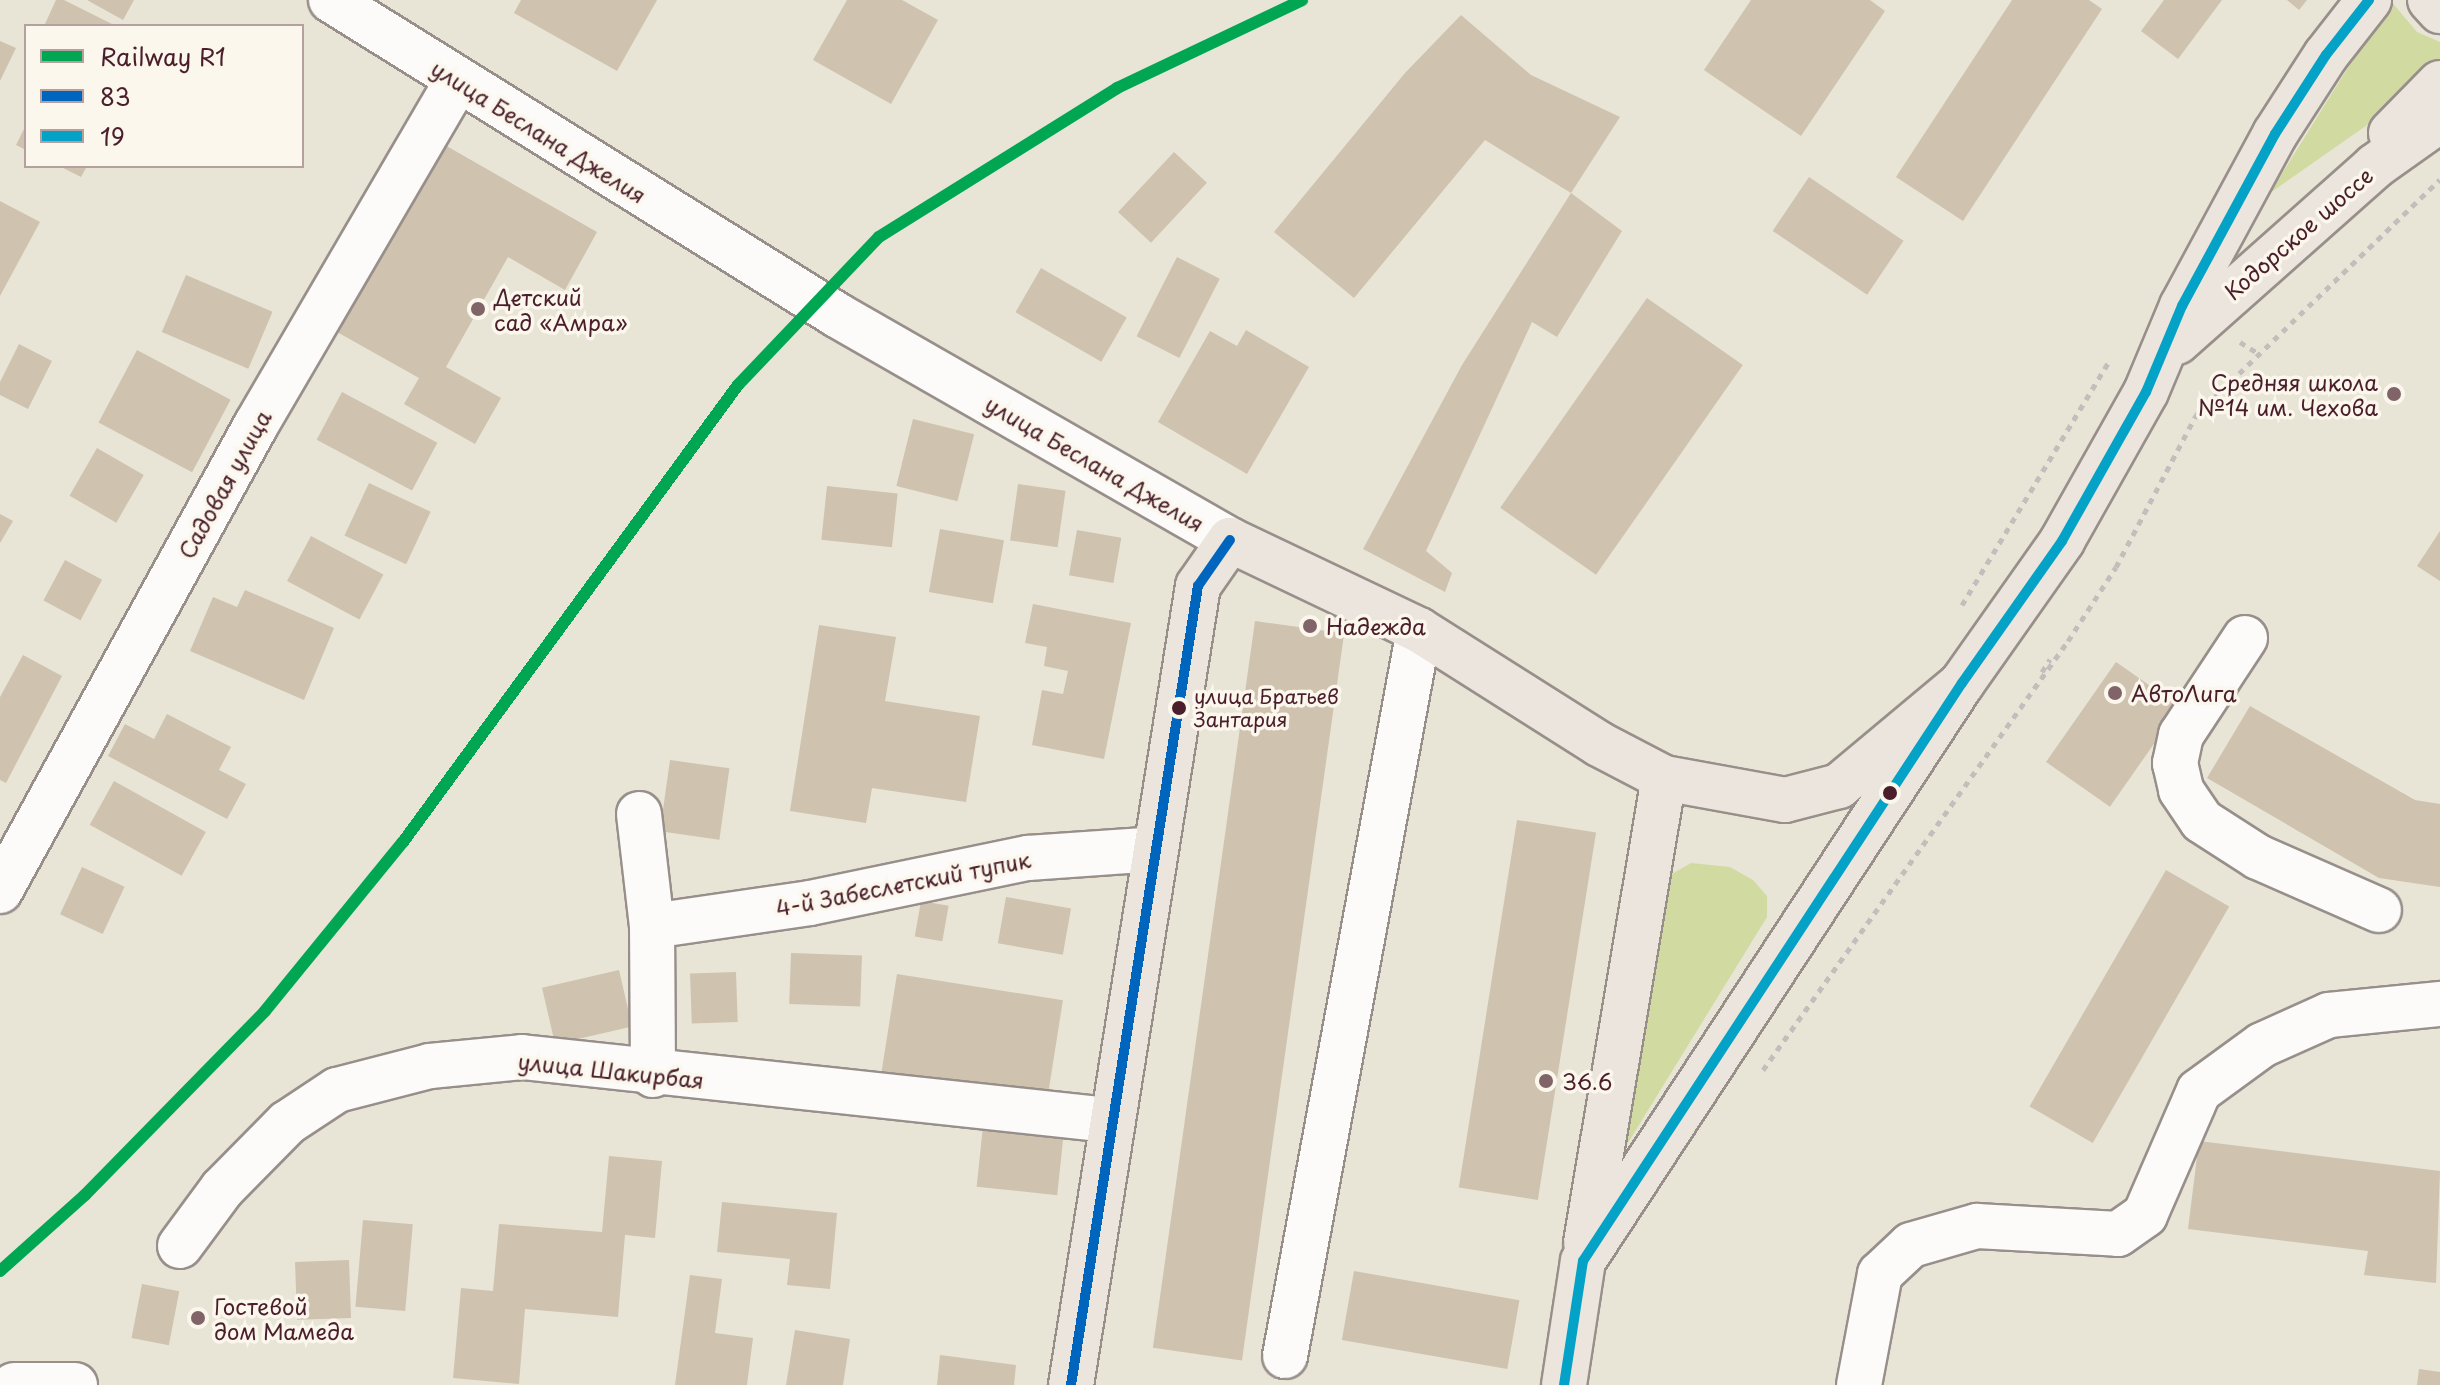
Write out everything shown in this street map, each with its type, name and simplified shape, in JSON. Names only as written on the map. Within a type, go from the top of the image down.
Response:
[{"type":"highway","points":[[1583,1261],[1962,683],[2062,541],[2164,355],[2182,306],[2275,134],[2326,55],[2369,0]]},
{"type":"highway","points":[[2430,0],[2440,11]]},
{"type":"highway","points":[[2342,194],[2410,110],[2440,83]]},
{"type":"highway","name":"Кодорское шоссе","points":[[2164,355],[2342,194],[2440,120]]},
{"type":"highway","points":[[1071,1385],[1110,1120],[1198,586],[1230,540]]},
{"type":"highway","name":"улица Беслана Джелия","points":[[1230,540],[1419,630],[1599,744],[1664,778],[1785,800],[1839,786],[1962,683]]},
{"type":"highway","points":[[1564,1385],[1664,778]]},
{"type":"street","name":"улица Беслана Джелия","points":[[331,0],[837,315],[1230,540]]},
{"type":"street","name":"Садовая улица","points":[[0,891],[256,425],[457,81]]},
{"type":"street","points":[[1285,1356],[1419,630]]},
{"type":"street","points":[[2245,638],[2181,735],[2175,763],[2181,790],[2202,821],[2258,857],[2379,910]]},
{"type":"street","points":[[639,814],[652,926],[653,1075]]},
{"type":"street","name":"4-й Забеслетский тупик","points":[[652,926],[810,903],[1028,858],[1156,849]]},
{"type":"street","points":[[1859,1385],[1880,1274],[1911,1245],[1977,1226],[2118,1234],[2145,1215],[2199,1091],[2249,1054],[2329,1015],[2440,1004]]},
{"type":"street","name":"улица Шакирбая","points":[[180,1246],[222,1189],[287,1123],[337,1090],[430,1066],[522,1057],[653,1075],[1110,1120]]},
{"type":"street","points":[[14,1385],[75,1385]]},
{"type":"path","points":[[1761,1072],[2116,567],[2196,415],[2440,179]]},
{"type":"path","points":[[2026,698],[2050,659]]},
{"type":"green space","points":[[2390,0],[2417,32],[2440,42],[2440,67],[2413,93],[2270,193]]},
{"type":"green space","points":[[1691,863],[1730,867],[1753,880],[1767,896],[1767,917],[1618,1159],[1658,895],[1672,874]]},
{"type":"building","points":[[56,0],[64,0],[112,24],[45,24]]},
{"type":"building","points":[[87,0],[134,0],[123,20]]},
{"type":"building","points":[[521,0],[657,0],[617,71],[514,13]]},
{"type":"building","points":[[847,0],[902,0],[938,20],[891,104],[813,60]]},
{"type":"building","points":[[1751,0],[1870,0],[1885,11],[1801,136],[1704,70]]},
{"type":"building","points":[[2012,0],[2089,0],[2102,9],[1963,221],[1896,177]]},
{"type":"building","points":[[2164,0],[2222,0],[2178,59],[2141,31]]},
{"type":"building","points":[[2287,0],[2307,0],[2299,10]]},
{"type":"building","points":[[1461,15],[1531,75],[1620,117],[1571,193],[1485,140],[1354,298],[1274,232],[1405,73]]},
{"type":"building","points":[[0,41],[16,48],[0,81]]},
{"type":"building","points":[[24,129],[24,149],[16,145]]},
{"type":"building","points":[[443,144],[597,232],[565,290],[508,257],[446,367],[501,398],[475,444],[404,404],[419,378],[337,332]]},
{"type":"building","points":[[1174,152],[1207,183],[1151,243],[1118,212]]},
{"type":"building","points":[[63,168],[86,168],[81,177]]},
{"type":"building","points":[[1809,177],[1904,241],[1867,295],[1773,231]]},
{"type":"building","points":[[1571,193],[1622,231],[1557,337],[1532,322],[1426,551],[1452,573],[1445,592],[1363,549],[1462,365]]},
{"type":"building","points":[[0,201],[40,222],[0,296]]},
{"type":"building","points":[[1177,257],[1220,279],[1179,358],[1137,336]]},
{"type":"building","points":[[1041,268],[1127,318],[1101,362],[1016,312]]},
{"type":"building","points":[[186,275],[273,312],[248,369],[162,332]]},
{"type":"building","points":[[1647,298],[1743,365],[1596,575],[1500,508]]},
{"type":"building","points":[[1246,330],[1309,367],[1247,474],[1158,422],[1210,331],[1237,346]]},
{"type":"building","points":[[19,344],[52,361],[28,409],[0,395],[0,382]]},
{"type":"building","points":[[137,350],[231,400],[192,472],[99,422]]},
{"type":"building","points":[[342,392],[437,443],[412,490],[317,440]]},
{"type":"building","points":[[913,419],[974,434],[957,501],[896,486]]},
{"type":"building","points":[[97,448],[144,475],[116,523],[70,496]]},
{"type":"building","points":[[369,483],[431,512],[406,564],[344,536]]},
{"type":"building","points":[[1018,484],[1066,491],[1058,547],[1010,540]]},
{"type":"building","points":[[827,486],[898,493],[892,547],[821,540]]},
{"type":"building","points":[[0,514],[13,521],[0,543]]},
{"type":"building","points":[[940,529],[1004,540],[993,603],[929,592]]},
{"type":"building","points":[[1077,530],[1121,538],[1113,583],[1069,575]]},
{"type":"building","points":[[2440,531],[2440,581],[2417,566]]},
{"type":"building","points":[[311,536],[383,574],[359,620],[287,581]]},
{"type":"building","points":[[65,560],[102,580],[80,620],[43,601]]},
{"type":"building","points":[[245,590],[334,628],[304,700],[190,651],[213,597],[237,607]]},
{"type":"building","points":[[1033,604],[1131,623],[1104,759],[1032,745],[1042,690],[1063,694],[1068,671],[1044,666],[1047,647],[1025,643]]},
{"type":"building","points":[[1255,621],[1344,634],[1242,1360],[1153,1348]]},
{"type":"building","points":[[819,625],[896,637],[885,701],[980,716],[966,802],[872,788],[866,823],[790,811]]},
{"type":"building","points":[[23,655],[62,676],[6,783],[0,780],[0,697]]},
{"type":"building","points":[[2116,662],[2180,707],[2110,807],[2046,762]]},
{"type":"building","points":[[2250,706],[2415,800],[2440,804],[2440,887],[2379,878],[2207,778]]},
{"type":"building","points":[[167,714],[231,747],[219,770],[246,784],[227,819],[108,756],[125,724],[154,739]]},
{"type":"building","points":[[670,760],[729,768],[719,840],[660,831]]},
{"type":"building","points":[[114,781],[206,832],[182,876],[90,825]]},
{"type":"building","points":[[1517,820],[1596,833],[1538,1200],[1459,1187]]},
{"type":"building","points":[[82,867],[125,887],[103,934],[60,914]]},
{"type":"building","points":[[2166,870],[2229,906],[2093,1143],[2030,1106]]},
{"type":"building","points":[[1006,897],[1071,908],[1063,955],[998,943]]},
{"type":"building","points":[[921,901],[949,906],[942,941],[915,936]]},
{"type":"building","points":[[791,953],[862,955],[860,1006],[789,1004]]},
{"type":"building","points":[[619,970],[632,1027],[555,1044],[542,988]]},
{"type":"building","points":[[736,972],[738,1022],[692,1024],[690,974]]},
{"type":"building","points":[[897,974],[1063,1000],[1046,1107],[880,1081]]},
{"type":"building","points":[[983,1126],[1064,1134],[1057,1195],[977,1187]]},
{"type":"building","points":[[2199,1141],[2440,1171],[2436,1283],[2364,1275],[2368,1251],[2188,1229]]},
{"type":"building","points":[[609,1156],[662,1161],[655,1238],[625,1235],[618,1317],[525,1309],[519,1384],[453,1378],[461,1288],[493,1291],[499,1224],[602,1232]]},
{"type":"building","points":[[722,1202],[837,1213],[830,1289],[787,1285],[790,1259],[717,1252]]},
{"type":"building","points":[[363,1220],[413,1224],[405,1311],[355,1307]]},
{"type":"building","points":[[349,1260],[351,1318],[297,1320],[295,1262]]},
{"type":"building","points":[[1354,1271],[1519,1300],[1507,1369],[1342,1340]]},
{"type":"building","points":[[690,1275],[722,1279],[715,1333],[753,1338],[747,1385],[675,1385]]},
{"type":"building","points":[[142,1284],[179,1291],[169,1345],[132,1338]]},
{"type":"building","points":[[795,1330],[850,1339],[843,1385],[786,1385]]},
{"type":"building","points":[[940,1355],[1016,1365],[1014,1385],[937,1385]]},
{"type":"building","points":[[2419,1369],[2440,1372],[2440,1385],[2417,1385]]},
{"type":"rail line","name":"R1","points":[[0,1271],[85,1195],[265,1011],[403,842],[738,385],[879,237],[1117,88],[1302,0]]},
{"type":"transit line","name":"19","points":[[1564,1385],[1583,1261],[1962,683],[2062,541],[2146,392],[2182,306],[2275,134],[2326,55],[2369,0]]},
{"type":"transit line","name":"83","points":[[1071,1385],[1198,586],[1230,540]]},
{"type":"place","name":"Детский сад «Амра»","points":[[478,309]]},
{"type":"place","name":"Средняя школа №14 им. Чехова","points":[[2394,394]]},
{"type":"place","name":"Надежда","points":[[1310,626]]},
{"type":"place","name":"АвтоЛига","points":[[2115,693]]},
{"type":"place","name":"улица Братьев Зантария","points":[[1179,708]]},
{"type":"place","name":"36.6","points":[[1546,1081]]},
{"type":"place","name":"Гостевой дом Мамеда","points":[[198,1318]]}]
